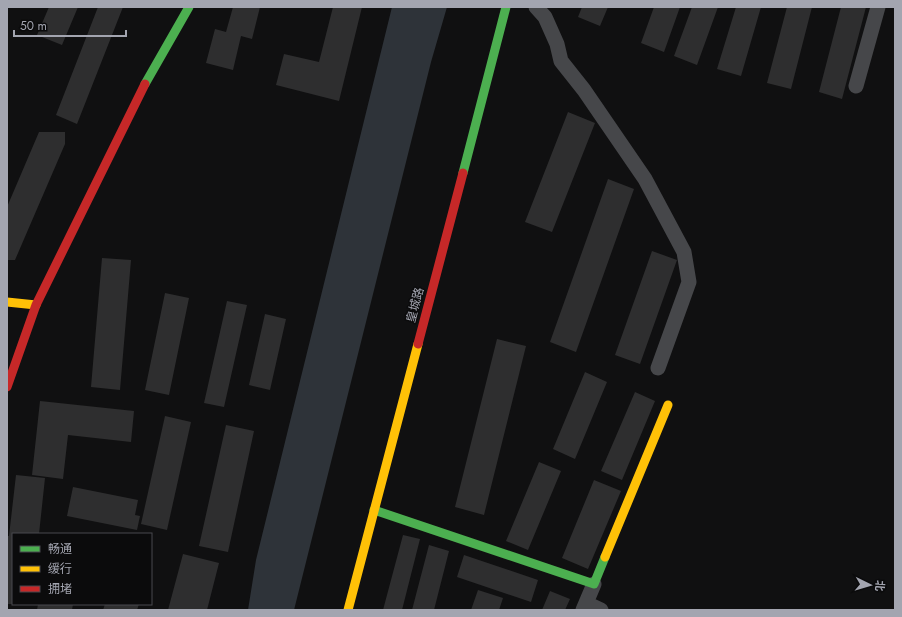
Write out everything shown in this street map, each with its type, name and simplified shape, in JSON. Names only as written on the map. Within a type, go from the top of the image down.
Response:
[{"type":"main road","points":[[7,387],[36,305],[141,91],[189,7]]},
{"type":"main road","name":"皇城路","points":[[348,610],[506,7]]},
{"type":"main road","points":[[7,302],[36,305]]},
{"type":"main road","points":[[374,510],[594,584],[668,405]]},
{"type":"street","points":[[536,7],[545,17],[557,44],[561,61],[584,90],[645,179],[684,252],[689,282],[658,368]]},
{"type":"street","points":[[856,86],[878,7]]},
{"type":"street","points":[[594,584],[585,607],[601,610]]},
{"type":"shaded area","points":[[392,7],[447,7],[431,62],[294,610],[248,610],[256,560]]},
{"type":"building","points":[[49,7],[78,7],[62,45],[37,35]]},
{"type":"building","points":[[98,7],[123,7],[77,124],[56,115]]},
{"type":"building","points":[[233,7],[260,7],[252,39],[241,36],[233,70],[206,63],[215,29],[226,32]]},
{"type":"building","points":[[333,7],[362,7],[339,101],[276,85],[284,54],[319,62]]},
{"type":"building","points":[[582,7],[608,7],[600,26],[578,17]]},
{"type":"building","points":[[654,7],[680,7],[664,52],[641,43]]},
{"type":"building","points":[[692,7],[718,7],[697,65],[674,56]]},
{"type":"building","points":[[736,7],[761,7],[741,76],[717,69]]},
{"type":"building","points":[[787,7],[812,7],[791,89],[767,83]]},
{"type":"building","points":[[841,7],[866,7],[842,99],[819,92]]},
{"type":"building","points":[[568,112],[595,123],[552,232],[525,222]]},
{"type":"building","points":[[39,132],[65,132],[65,144],[15,260],[7,260],[7,207]]},
{"type":"building","points":[[608,179],[634,189],[576,352],[550,342]]},
{"type":"building","points":[[652,251],[677,260],[640,364],[615,355]]},
{"type":"building","points":[[102,258],[131,260],[120,390],[91,387]]},
{"type":"building","points":[[165,293],[189,298],[169,395],[145,390]]},
{"type":"building","points":[[227,301],[247,305],[224,407],[204,403]]},
{"type":"building","points":[[265,314],[286,319],[270,390],[249,385]]},
{"type":"building","points":[[497,339],[526,346],[484,515],[455,507]]},
{"type":"building","points":[[585,372],[607,382],[575,459],[553,449]]},
{"type":"building","points":[[635,392],[655,401],[622,480],[601,471]]},
{"type":"building","points":[[40,401],[134,411],[131,442],[68,435],[63,479],[32,475]]},
{"type":"building","points":[[165,416],[191,422],[167,530],[141,524]]},
{"type":"building","points":[[226,425],[254,431],[228,552],[199,546]]},
{"type":"building","points":[[539,462],[561,471],[528,550],[506,541]]},
{"type":"building","points":[[16,475],[45,478],[39,533],[12,533],[12,604],[7,604],[7,536],[9,536]]},
{"type":"building","points":[[594,480],[621,491],[588,569],[562,558]]},
{"type":"building","points":[[73,487],[138,500],[135,515],[140,516],[137,530],[67,516]]},
{"type":"building","points":[[403,535],[420,539],[402,610],[383,610]]},
{"type":"building","points":[[429,545],[449,551],[434,610],[412,610]]},
{"type":"building","points":[[183,554],[219,563],[207,610],[168,610]]},
{"type":"building","points":[[464,555],[538,580],[531,602],[457,577]]},
{"type":"building","points":[[478,590],[503,598],[499,610],[471,610]]},
{"type":"building","points":[[550,591],[570,599],[565,610],[542,610]]},
{"type":"building","points":[[38,605],[73,605],[72,610],[37,610]]},
{"type":"building","points":[[105,605],[139,605],[137,610],[103,610]]},
{"type":"traffic: fast","points":[[145,84],[189,7]]},
{"type":"traffic: fast","points":[[463,173],[506,7]]},
{"type":"traffic: fast","points":[[374,510],[594,584],[605,557]]},
{"type":"traffic: slow","points":[[7,302],[36,305]]},
{"type":"traffic: slow","points":[[348,610],[418,344]]},
{"type":"traffic: slow","points":[[605,557],[668,405]]},
{"type":"traffic: jam","points":[[7,387],[36,305],[145,84]]},
{"type":"traffic: jam","points":[[418,344],[463,173]]}]
